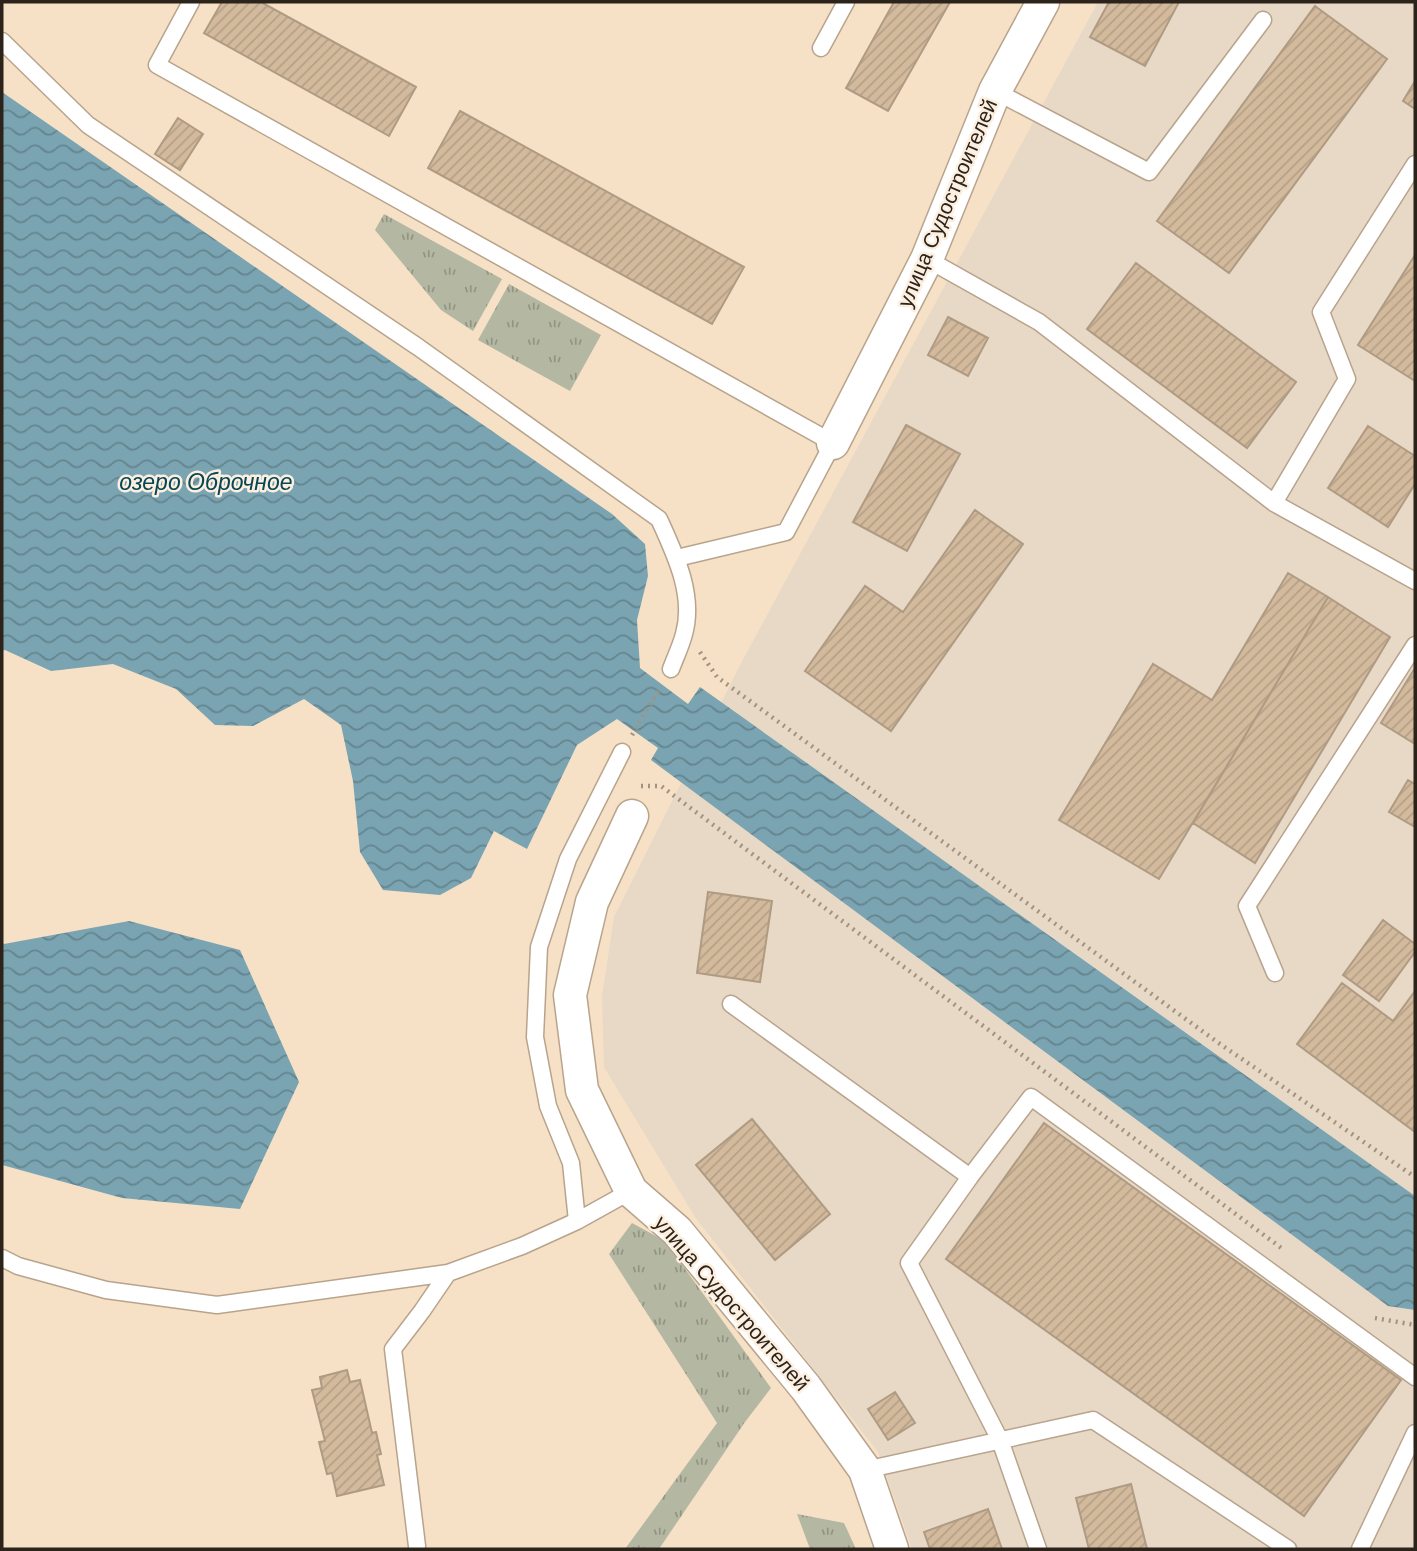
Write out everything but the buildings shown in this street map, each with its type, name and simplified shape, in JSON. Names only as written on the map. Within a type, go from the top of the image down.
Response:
[{"type":"street","name":"улица Судостроителей","points":[[833,443],[927,259],[995,92],[1043,2]]},
{"type":"street","name":"улица Судостроителей","points":[[634,801],[592,902],[570,995],[582,1090],[631,1191],[677,1231],[806,1388],[865,1470],[892,1549]]},
{"type":"lane","points":[[191,2],[158,65],[833,443],[786,532],[677,558]]},
{"type":"lane","points":[[821,48],[846,2]]},
{"type":"lane","points":[[995,92],[1149,172],[1263,20]]},
{"type":"lane","points":[[2,41],[88,125],[418,347],[659,519],[677,558],[687,603],[685,632],[668,675]]},
{"type":"lane","points":[[1274,503],[1348,379],[1321,312],[1415,164]]},
{"type":"lane","points":[[927,259],[1039,322],[1274,503],[1415,581]]},
{"type":"lane","points":[[1275,972],[1247,906],[1415,645]]},
{"type":"lane","points":[[577,1221],[571,1163],[548,1106],[535,1037],[539,947],[568,859],[625,746]]},
{"type":"lane","points":[[731,1004],[970,1177]]},
{"type":"lane","points":[[1038,1549],[1000,1440],[909,1263],[1031,1097],[1415,1377]]},
{"type":"lane","points":[[2,1258],[18,1266],[106,1290],[218,1305],[448,1273],[522,1246],[577,1221],[631,1191]]},
{"type":"lane","points":[[417,1546],[393,1349],[448,1273]]},
{"type":"lane","points":[[865,1470],[1093,1420],[1288,1549]]},
{"type":"lane","points":[[1360,1549],[1415,1433]]},
{"type":"path","points":[[685,632],[718,677],[1220,1044],[1415,1177]]},
{"type":"path","points":[[625,746],[668,675]]},
{"type":"path","points":[[634,801],[662,786],[1286,1251]]},
{"type":"path","points":[[1364,1310],[1375,1318],[1415,1325]]},
{"type":"shaded area","points":[[1098,2],[1415,2],[1415,1549],[912,1549],[878,1452],[695,1217],[604,1067],[602,996],[614,917],[739,667]]},
{"type":"green space","points":[[384,214],[502,279],[473,331],[441,310],[375,230]]},
{"type":"green space","points":[[509,284],[601,335],[570,391],[478,340]]},
{"type":"green space","points":[[632,1223],[665,1241],[771,1388],[659,1549],[625,1549],[717,1423],[609,1254]]},
{"type":"green space","points":[[797,1514],[844,1523],[856,1549],[810,1549]]},
{"type":"water","name":"озеро Оброчное","points":[[2,92],[612,514],[645,544],[648,576],[637,620],[640,668],[688,704],[700,687],[1415,1196],[1415,1310],[1388,1306],[651,760],[658,748],[617,719],[577,745],[527,849],[494,831],[471,878],[440,895],[383,890],[360,852],[353,781],[341,725],[304,699],[253,726],[215,725],[176,689],[113,664],[51,671],[2,651]]},
{"type":"water","points":[[129,921],[240,950],[299,1082],[240,1209],[122,1198],[2,1165],[2,942],[4,944]]}]
